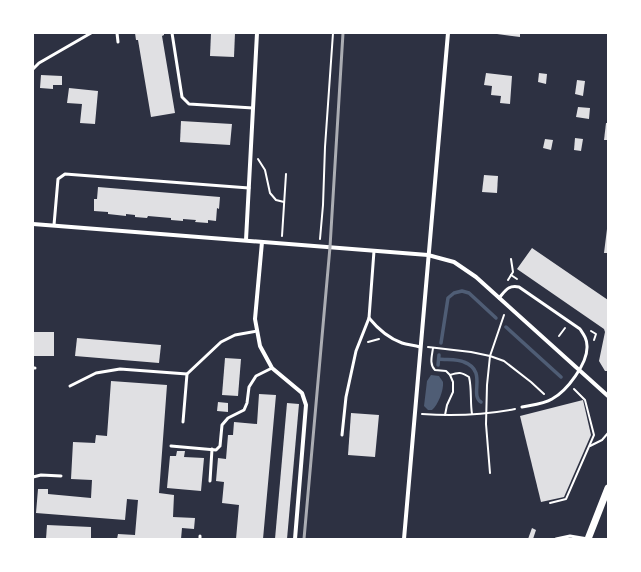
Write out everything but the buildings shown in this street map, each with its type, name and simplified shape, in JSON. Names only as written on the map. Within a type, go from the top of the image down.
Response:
[{"type":"street","points":[[246,240],[257,33]]},
{"type":"street","points":[[404,539],[448,33]]},
{"type":"street","points":[[33,224],[428,255],[454,262],[476,277],[608,396]]},
{"type":"street","points":[[262,242],[255,319],[260,346],[272,368],[302,393],[306,405],[295,539]]},
{"type":"street","points":[[588,539],[608,488]]},
{"type":"lane","points":[[33,69],[39,63],[91,33]]},
{"type":"lane","points":[[117,33],[118,42]]},
{"type":"lane","points":[[172,33],[182,97],[189,104],[253,108]]},
{"type":"lane","points":[[54,225],[58,179],[65,174],[249,188]]},
{"type":"lane","points":[[342,435],[346,397],[356,351],[369,318],[374,251]]},
{"type":"lane","points":[[499,298],[508,288],[513,286],[519,287],[580,329],[586,337],[588,347],[584,360],[579,370],[560,395],[550,400],[522,407]]},
{"type":"lane","points":[[369,318],[378,329],[390,337],[401,343],[420,347]]},
{"type":"lane","points":[[183,422],[187,374],[220,342],[235,335],[257,331]]},
{"type":"lane","points":[[171,446],[216,450],[220,446],[222,425],[228,418],[244,410],[247,403],[249,387],[256,376],[272,368]]},
{"type":"lane","points":[[70,386],[96,373],[120,369],[187,374]]},
{"type":"lane","points":[[210,481],[212,450]]},
{"type":"lane","points":[[33,477],[41,475],[61,476]]},
{"type":"lane","points":[[556,539],[570,536],[588,539]]},
{"type":"path","points":[[320,246],[333,33]]},
{"type":"path","points":[[251,153],[259,159],[265,170],[270,193],[276,200],[284,202]]},
{"type":"path","points":[[282,243],[286,174]]},
{"type":"path","points":[[505,285],[513,272],[511,259]]},
{"type":"path","points":[[490,473],[486,424],[487,384],[490,356],[504,315]]},
{"type":"path","points":[[559,336],[568,324]]},
{"type":"path","points":[[356,351],[369,341],[390,337]]},
{"type":"path","points":[[420,347],[471,352],[490,356],[504,362],[531,382],[550,400]]},
{"type":"path","points":[[433,348],[431,362],[432,367],[435,370],[446,371],[450,375],[453,382],[453,392],[445,415]]},
{"type":"path","points":[[450,375],[458,372],[469,377],[471,384],[470,402],[472,414]]},
{"type":"path","points":[[550,503],[566,499],[594,435],[585,400],[569,384]]},
{"type":"path","points":[[415,413],[445,415],[472,414],[504,411],[522,407]]},
{"type":"path","points":[[589,447],[602,440],[608,433]]},
{"type":"water","points":[[431,375],[439,376],[443,382],[443,385],[442,393],[436,405],[432,410],[428,410],[424,406],[427,381]]},
{"type":"waterway","points":[[441,343],[448,298],[454,293],[462,291],[469,293],[496,318]]},
{"type":"waterway","points":[[506,327],[561,377]]},
{"type":"waterway","points":[[438,365],[439,355]]},
{"type":"waterway","points":[[439,359],[459,360],[471,366],[477,377],[477,394],[478,399],[481,402]]},
{"type":"railway","points":[[304,539],[330,247],[343,33]]}]
